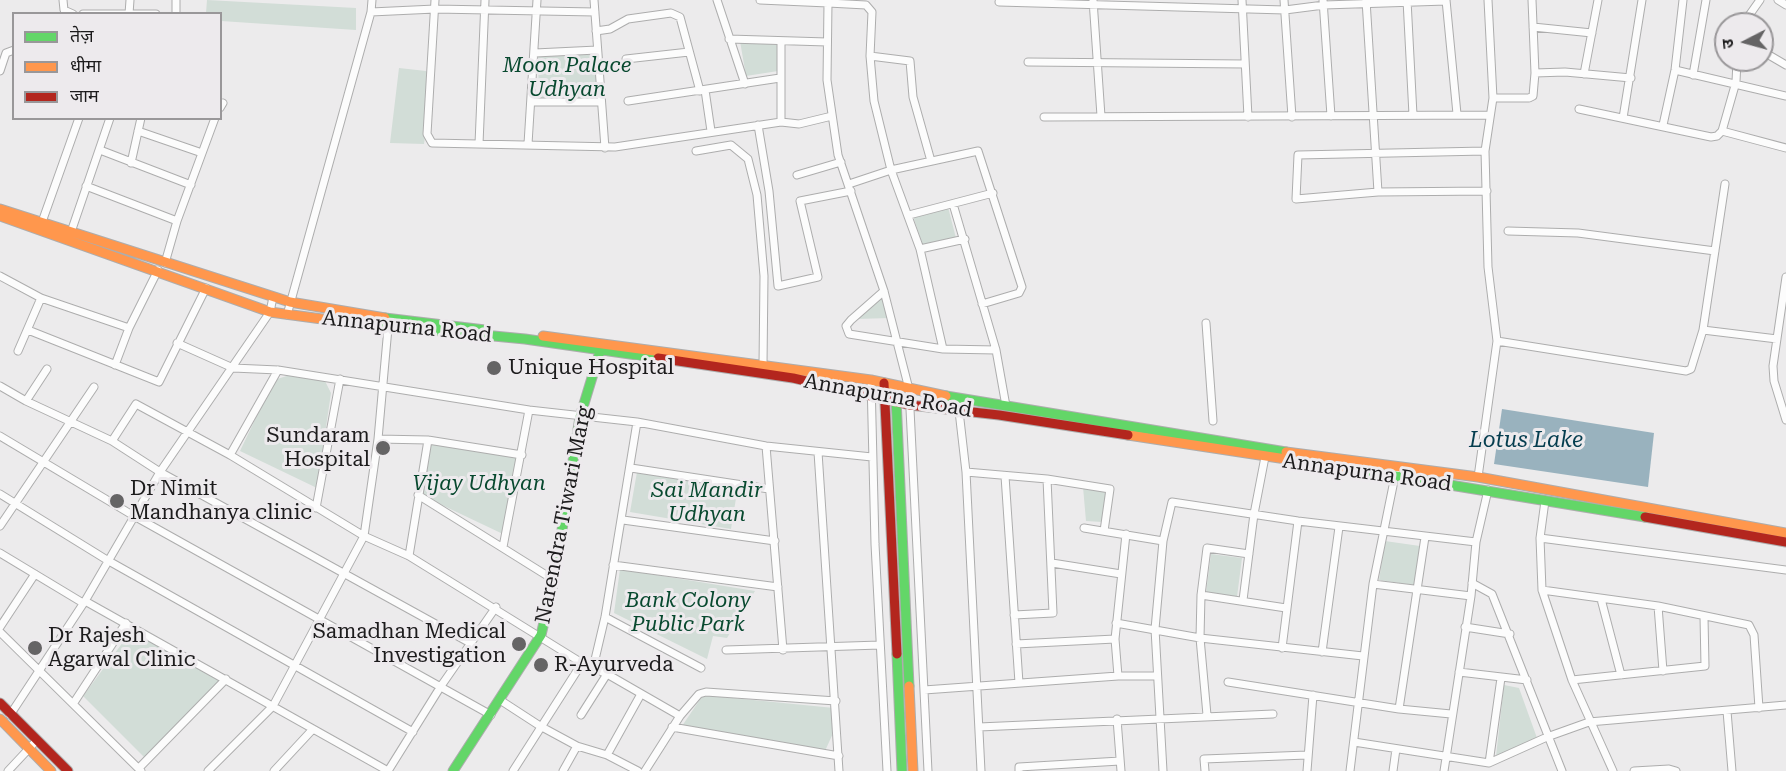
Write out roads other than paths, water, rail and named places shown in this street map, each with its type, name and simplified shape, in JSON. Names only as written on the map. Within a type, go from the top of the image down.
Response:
[{"type":"main road","name":"Annapurna Road","points":[[0,209],[71,232],[270,312],[388,328],[525,339],[763,365],[871,380],[1099,427],[1265,457],[1488,490],[1786,542]]},
{"type":"main road","name":"Annapurna Road","points":[[0,216],[162,267],[290,302],[398,320],[601,347],[793,378],[871,394],[910,405],[1099,427],[1478,477],[1786,533]]},
{"type":"main road","name":"Narendra Tiwari Marg","points":[[453,771],[541,636],[554,580],[580,417],[601,347]]},
{"type":"main road","points":[[884,383],[902,771]]},
{"type":"main road","points":[[896,386],[913,771]]},
{"type":"main road","points":[[0,703],[68,771]]},
{"type":"main road","points":[[2,721],[51,771]]},
{"type":"street","points":[[287,315],[371,12],[372,0]]},
{"type":"street","points":[[435,0],[429,140],[436,144],[528,144],[605,148],[781,122],[799,124],[832,116]]},
{"type":"street","points":[[479,144],[485,0]]},
{"type":"street","points":[[528,144],[537,0]]},
{"type":"street","points":[[594,0],[605,148]]},
{"type":"street","points":[[717,0],[746,84]]},
{"type":"street","points":[[760,0],[870,7],[872,21],[870,56],[874,101],[891,170],[920,249],[943,349]]},
{"type":"street","points":[[1242,0],[1248,117]]},
{"type":"street","points":[[1284,0],[1292,117]]},
{"type":"street","points":[[1478,477],[1497,342],[1488,267],[1486,191],[1485,151],[1493,98],[1488,0]]},
{"type":"street","points":[[1493,98],[1532,97],[1535,73],[1532,0]]},
{"type":"street","points":[[1584,74],[1598,0]]},
{"type":"street","points":[[1623,118],[1642,0]]},
{"type":"street","points":[[1664,125],[1675,70],[1683,0]]},
{"type":"street","points":[[1693,75],[1706,0]]},
{"type":"street","points":[[1778,0],[1786,5]]},
{"type":"street","points":[[999,2],[1094,2],[1285,10],[1324,3],[1446,1],[1457,114]]},
{"type":"street","points":[[1094,2],[1101,116]]},
{"type":"street","points":[[1366,2],[1378,192]]},
{"type":"street","points":[[1407,2],[1413,115]]},
{"type":"street","points":[[828,3],[827,42],[832,116],[841,162],[884,291],[909,389],[928,771]]},
{"type":"street","points":[[1324,3],[1331,117]]},
{"type":"street","points":[[371,12],[435,9],[595,12]]},
{"type":"street","points":[[596,31],[610,29],[628,19],[676,14],[682,21],[711,131]]},
{"type":"street","points":[[1533,27],[1592,33]]},
{"type":"street","points":[[729,39],[827,42]]},
{"type":"street","points":[[781,42],[781,122]]},
{"type":"street","points":[[535,53],[597,50]]},
{"type":"street","points":[[0,71],[6,54],[12,52]]},
{"type":"street","points":[[626,59],[690,52]]},
{"type":"street","points":[[870,56],[910,61],[913,97],[930,161]]},
{"type":"street","points":[[1029,62],[1245,64]]},
{"type":"street","points":[[1675,70],[1736,82],[1786,96]]},
{"type":"street","points":[[1579,109],[1717,136],[1722,131],[1736,82],[1736,72]]},
{"type":"street","points":[[1535,73],[1631,78]]},
{"type":"street","points":[[628,101],[780,78]]},
{"type":"street","points":[[531,102],[601,102]]},
{"type":"street","points":[[1044,117],[1489,115]]},
{"type":"street","points":[[42,222],[78,120]]},
{"type":"street","points":[[71,232],[109,120]]},
{"type":"street","points":[[131,163],[141,120]]},
{"type":"street","points":[[115,365],[129,328],[162,267],[213,120]]},
{"type":"street","points":[[758,125],[769,191],[778,286],[818,277],[800,201],[850,188],[891,170],[978,151],[1022,290],[982,304]]},
{"type":"street","points":[[138,131],[202,153]]},
{"type":"street","points":[[1722,131],[1786,148]]},
{"type":"street","points":[[696,151],[731,145],[748,159],[757,195],[764,276],[763,365]]},
{"type":"street","points":[[100,150],[191,185]]},
{"type":"street","points":[[1485,151],[1298,154],[1296,199],[1378,192],[1486,191]]},
{"type":"street","points":[[797,175],[841,162]]},
{"type":"street","points":[[1497,342],[1686,372],[1694,367],[1703,330],[1725,184]]},
{"type":"street","points":[[86,186],[177,221]]},
{"type":"street","points":[[909,215],[993,193]]},
{"type":"street","points":[[953,204],[996,350],[1006,406]]},
{"type":"street","points":[[1508,231],[1578,233],[1715,251]]},
{"type":"street","points":[[920,249],[965,239]]},
{"type":"street","points":[[0,276],[41,298],[129,328]]},
{"type":"street","points":[[1786,277],[1777,339],[1774,381],[1786,420]]},
{"type":"street","points":[[28,330],[159,382],[206,288]]},
{"type":"street","points":[[884,291],[846,326],[849,334],[943,349],[996,350]]},
{"type":"street","points":[[2,721],[11,714],[84,602],[160,472],[270,312],[273,297]]},
{"type":"street","points":[[18,351],[41,298]]},
{"type":"street","points":[[1206,323],[1213,422]]},
{"type":"street","points":[[208,771],[273,706],[364,536],[378,439],[388,328]]},
{"type":"street","points":[[1703,330],[1777,339]]},
{"type":"street","points":[[177,343],[233,368],[278,369],[382,388],[529,410],[637,422],[766,446],[872,457]]},
{"type":"street","points":[[26,401],[47,369]]},
{"type":"street","points":[[230,455],[278,369]]},
{"type":"street","points":[[316,508],[340,379]]},
{"type":"street","points":[[871,380],[872,457],[887,771]]},
{"type":"street","points":[[0,386],[70,423],[112,441],[160,472],[472,644]]},
{"type":"street","points":[[0,526],[94,387]]},
{"type":"street","points":[[961,398],[981,771]]},
{"type":"street","points":[[112,441],[136,404],[230,455],[364,536],[409,556],[496,607],[582,663],[680,716]]},
{"type":"street","points":[[503,547],[529,410]]},
{"type":"street","points":[[593,668],[623,520],[637,422]]},
{"type":"street","points":[[0,436],[134,516],[319,617],[491,715]]},
{"type":"street","points":[[378,439],[428,441],[522,455]]},
{"type":"street","points":[[409,556],[428,441]]},
{"type":"street","points":[[766,446],[783,650]]},
{"type":"street","points":[[818,452],[839,771]]},
{"type":"street","points":[[1243,600],[1254,514],[1265,457]]},
{"type":"street","points":[[1350,771],[1373,584],[1396,466]]},
{"type":"street","points":[[631,468],[769,489]]},
{"type":"street","points":[[966,472],[1047,479],[1110,489],[1104,531]]},
{"type":"street","points":[[1005,476],[1019,683]]},
{"type":"street","points":[[1014,615],[1053,613],[1047,479]]},
{"type":"street","points":[[1444,771],[1473,582],[1476,543],[1488,490]]},
{"type":"street","points":[[0,494],[107,560],[412,732]]},
{"type":"street","points":[[418,495],[554,580]]},
{"type":"street","points":[[1163,771],[1155,629],[1163,541],[1172,501],[1339,527],[1476,543]]},
{"type":"street","points":[[1545,501],[1540,538],[1542,590],[1572,680],[1613,771]]},
{"type":"street","points":[[623,520],[775,541]]},
{"type":"street","points":[[1282,648],[1298,521]]},
{"type":"street","points":[[1322,652],[1339,527]]},
{"type":"street","points":[[1084,528],[1163,541]]},
{"type":"street","points":[[1118,676],[1115,639],[1126,534]]},
{"type":"street","points":[[1399,709],[1419,589],[1425,537]]},
{"type":"street","points":[[1540,538],[1786,570]]},
{"type":"street","points":[[1207,715],[1200,638],[1201,596],[1207,548],[1249,555]]},
{"type":"street","points":[[0,553],[388,771],[441,686],[496,607]]},
{"type":"street","points":[[1052,563],[1121,574]]},
{"type":"street","points":[[613,566],[778,587]]},
{"type":"street","points":[[0,627],[35,574]]},
{"type":"street","points":[[1473,582],[1492,594],[1510,634],[1546,737],[1562,771]]},
{"type":"street","points":[[1373,584],[1471,596]]},
{"type":"street","points":[[1542,590],[1658,606],[1704,617],[1745,623],[1751,629],[1759,708]]},
{"type":"street","points":[[1201,596],[1243,600],[1286,608]]},
{"type":"street","points":[[1601,599],[1621,675]]},
{"type":"street","points":[[1658,606],[1663,671]]},
{"type":"street","points":[[605,617],[701,668]]},
{"type":"street","points":[[1572,680],[1706,665],[1704,617]]},
{"type":"street","points":[[73,704],[126,622]]},
{"type":"street","points":[[1116,623],[1200,638],[1363,656]]},
{"type":"street","points":[[1465,627],[1510,634]]},
{"type":"street","points":[[0,632],[140,770],[226,680]]},
{"type":"street","points":[[1016,644],[1115,639]]},
{"type":"street","points":[[726,650],[783,650],[880,645]]},
{"type":"street","points":[[513,771],[582,663]]},
{"type":"street","points":[[1459,672],[1527,680]]},
{"type":"street","points":[[581,715],[606,674]]},
{"type":"street","points":[[924,690],[1118,676],[1157,676]]},
{"type":"street","points":[[1490,763],[1501,678]]},
{"type":"street","points":[[1228,682],[1399,709],[1451,714]]},
{"type":"street","points":[[607,755],[641,694]]},
{"type":"street","points":[[645,771],[672,727],[699,694],[836,701]]},
{"type":"street","points":[[1307,771],[1313,695]]},
{"type":"street","points":[[500,699],[540,726],[577,746],[607,755],[638,771]]},
{"type":"street","points":[[1354,742],[1490,763],[1546,737],[1589,722],[1786,705]]},
{"type":"street","points":[[1727,711],[1732,771]]},
{"type":"street","points":[[979,727],[1207,715],[1273,714]]},
{"type":"street","points":[[1117,719],[1121,771]]},
{"type":"street","points":[[672,727],[839,756]]},
{"type":"street","points":[[274,771],[313,729]]},
{"type":"street","points":[[8,771],[37,740]]},
{"type":"street","points":[[563,771],[577,746]]},
{"type":"street","points":[[1393,771],[1396,749]]},
{"type":"street","points":[[1205,771],[1204,759],[1307,755]]},
{"type":"street","points":[[1019,771],[1019,767],[1078,767],[1120,761]]},
{"type":"street","points":[[1634,771],[1669,769],[1676,771]]},
{"type":"water","name":"Lotus Lake","points":[[1502,409],[1654,433],[1648,487],[1494,464]]},
{"type":"place","name":"Unique Hospital","points":[[494,368]]},
{"type":"place","name":"Sundaram Hospital","points":[[383,448]]},
{"type":"place","name":"Dr Nimit Mandhanya clinic","points":[[117,501]]},
{"type":"place","name":"Samadhan Medical Investigation","points":[[519,644]]},
{"type":"place","name":"Dr Rajesh Agarwal Clinic","points":[[35,648]]},
{"type":"place","name":"R-Ayurveda","points":[[541,665]]},
{"type":"park label","name":"Moon Palace Udhyan","points":[[567,78]]},
{"type":"park label","name":"Vijay Udhyan","points":[[479,484]]},
{"type":"park label","name":"Sai Mandir Udhyan","points":[[707,503]]},
{"type":"park label","name":"Bank Colony Public Park","points":[[688,613]]}]
